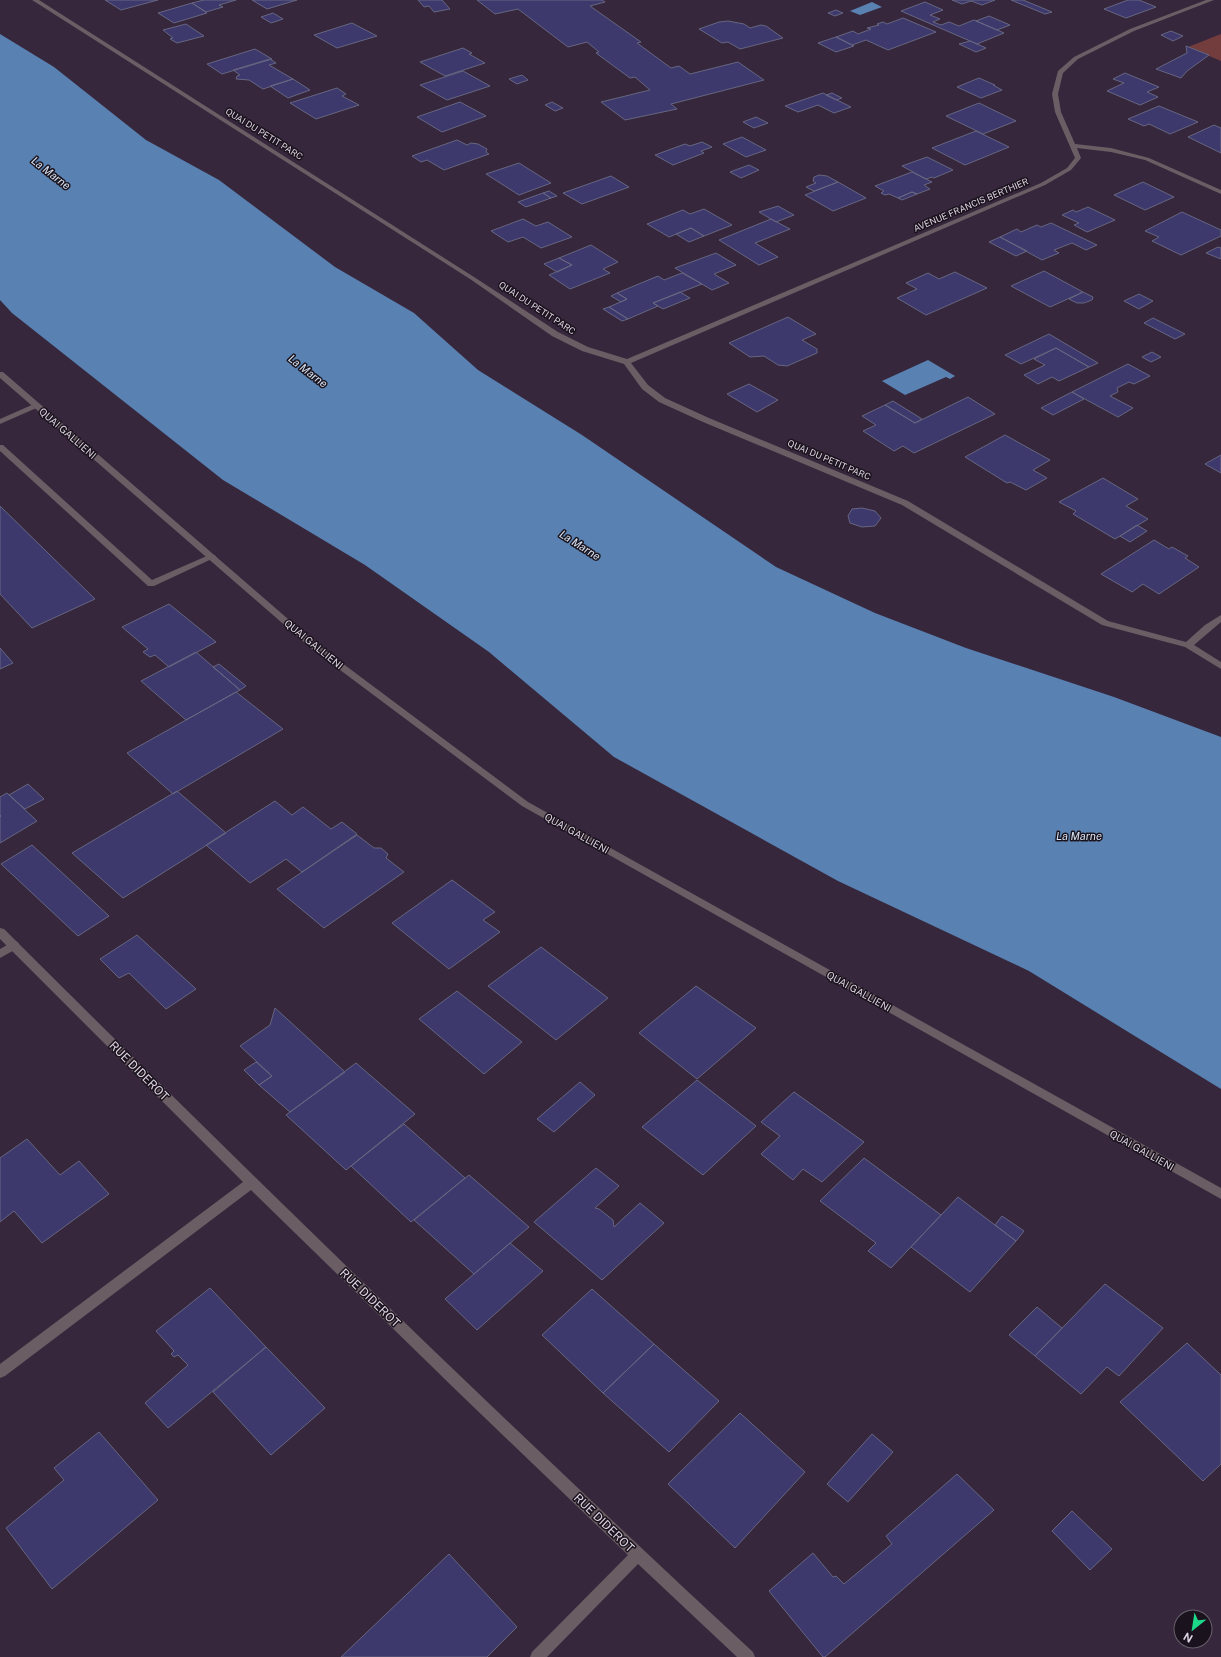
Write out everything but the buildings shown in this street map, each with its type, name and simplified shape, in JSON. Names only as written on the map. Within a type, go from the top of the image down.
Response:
[{"type":"street","name":"QUAI DU PETIT PARC","points":[[35,0],[472,278],[555,334],[585,349],[627,362],[644,387],[662,400],[706,420],[905,503],[1105,623],[1188,646],[1221,666]]},
{"type":"street","name":"AVENUE FRANCIS BERTHIER","points":[[627,362],[1043,184],[1069,170],[1078,158],[1058,112],[1055,94],[1060,72],[1076,58],[1132,30],[1211,0]]},
{"type":"street","points":[[1073,146],[1111,150],[1147,159],[1221,192]]},
{"type":"street","name":"QUAI GALLIENI","points":[[0,374],[315,647],[525,804],[1221,1194]]},
{"type":"street","points":[[0,422],[37,406]]},
{"type":"street","points":[[0,448],[151,584],[212,557]]},
{"type":"street","points":[[1188,646],[1208,627],[1221,618]]},
{"type":"street","name":"RUE DIDEROT","points":[[0,932],[251,1183],[637,1555],[748,1657]]},
{"type":"street","points":[[0,954],[14,946]]},
{"type":"street","points":[[0,1372],[251,1183]]},
{"type":"street","points":[[537,1657],[637,1555]]},
{"type":"shaded area","points":[[1221,34],[1221,61],[1188,47]]},
{"type":"water","points":[[872,2],[882,7],[860,15],[850,11]]},
{"type":"water","name":"La Marne","points":[[0,34],[54,67],[146,140],[219,180],[335,267],[414,313],[478,370],[582,435],[776,567],[875,613],[966,648],[1114,697],[1221,737],[1221,1089],[1029,971],[838,881],[614,757],[489,652],[365,565],[223,480],[12,313],[0,300]]},
{"type":"water","points":[[928,360],[955,376],[950,379],[946,377],[905,395],[882,381]]}]
